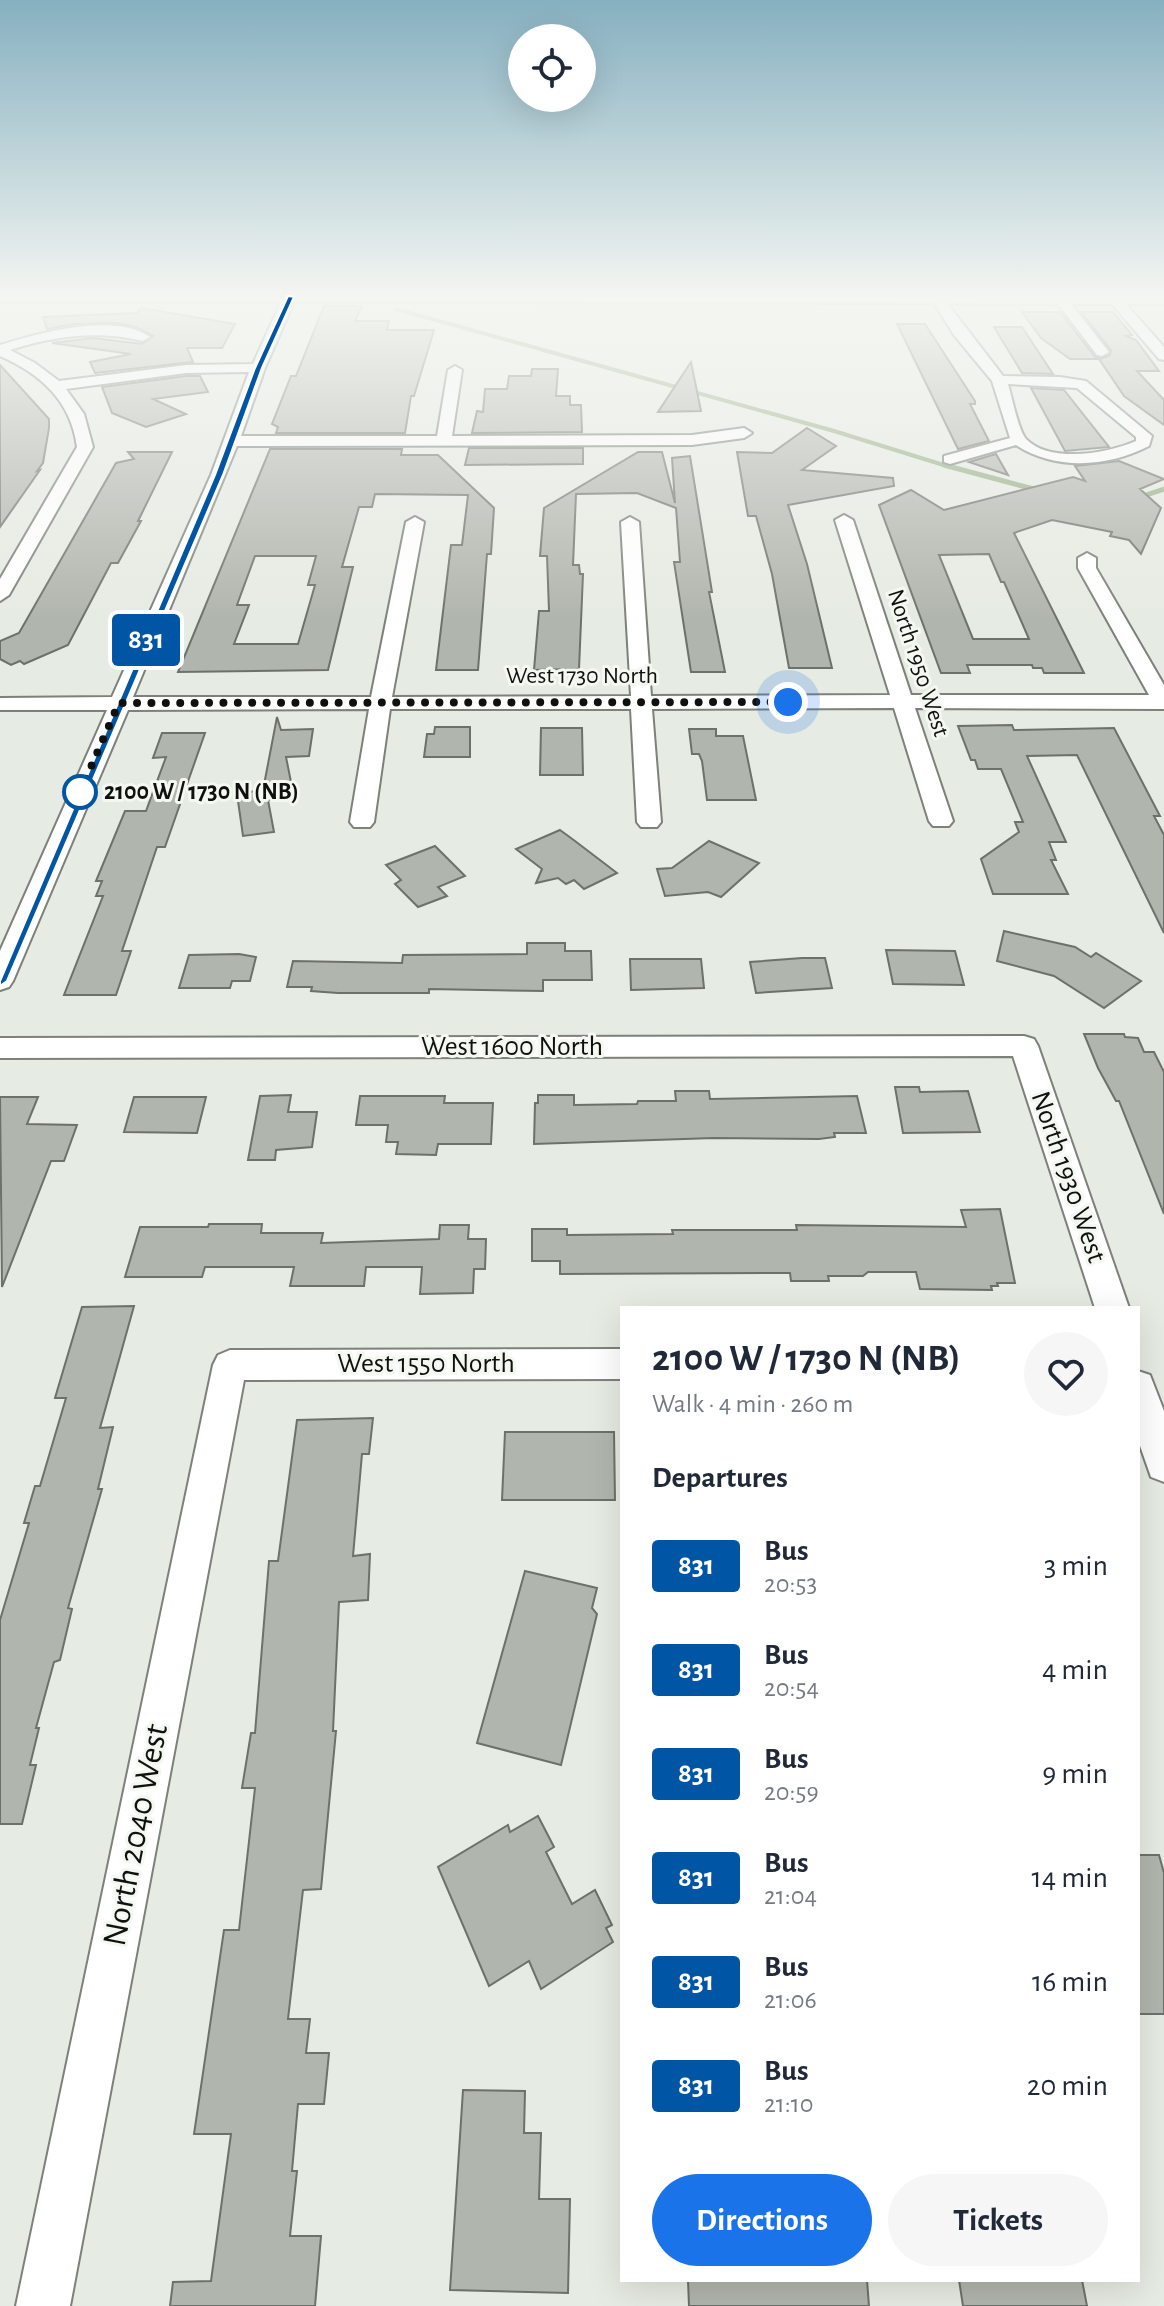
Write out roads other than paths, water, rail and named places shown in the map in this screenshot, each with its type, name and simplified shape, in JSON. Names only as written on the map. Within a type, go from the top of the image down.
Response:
[{"type":"street","points":[[0,595],[85,447],[80,419],[69,405]]},
{"type":"street","points":[[0,981],[219,475],[245,405]]},
{"type":"street","points":[[444,440],[450,405]]},
{"type":"street","points":[[1007,405],[1018,440]]},
{"type":"street","points":[[950,459],[1018,440],[1042,452],[1093,459],[1144,443],[1144,436],[1107,405]]},
{"type":"street","points":[[233,441],[692,440],[719,439],[744,433]]},
{"type":"street","name":"North 1950 West","points":[[844,520],[941,821]]},
{"type":"street","points":[[362,822],[380,702],[415,522]]},
{"type":"street","points":[[630,522],[649,822]]},
{"type":"street","points":[[1087,558],[1087,568],[1164,701]]},
{"type":"street","name":"West 1730 North","points":[[0,704],[1164,701]]},
{"type":"street","name":"West 1600 North","points":[[0,1048],[1024,1046]]},
{"type":"street","name":"North 1930 West","points":[[1024,1046],[1111,1306]]},
{"type":"street","name":"West 1550 North","points":[[230,1365],[620,1364]]},
{"type":"street","name":"North 2040 West","points":[[43,2306],[230,1365]]},
{"type":"street","points":[[1145,1391],[1164,1465]]},
{"type":"waterway","points":[[739,405],[950,467]]},
{"type":"waterway","points":[[944,465],[1041,491]]},
{"type":"waterway","points":[[1137,498],[1164,489]]},
{"type":"place","name":"2100 W / 1730 N (NB)","points":[[80,792]]}]
